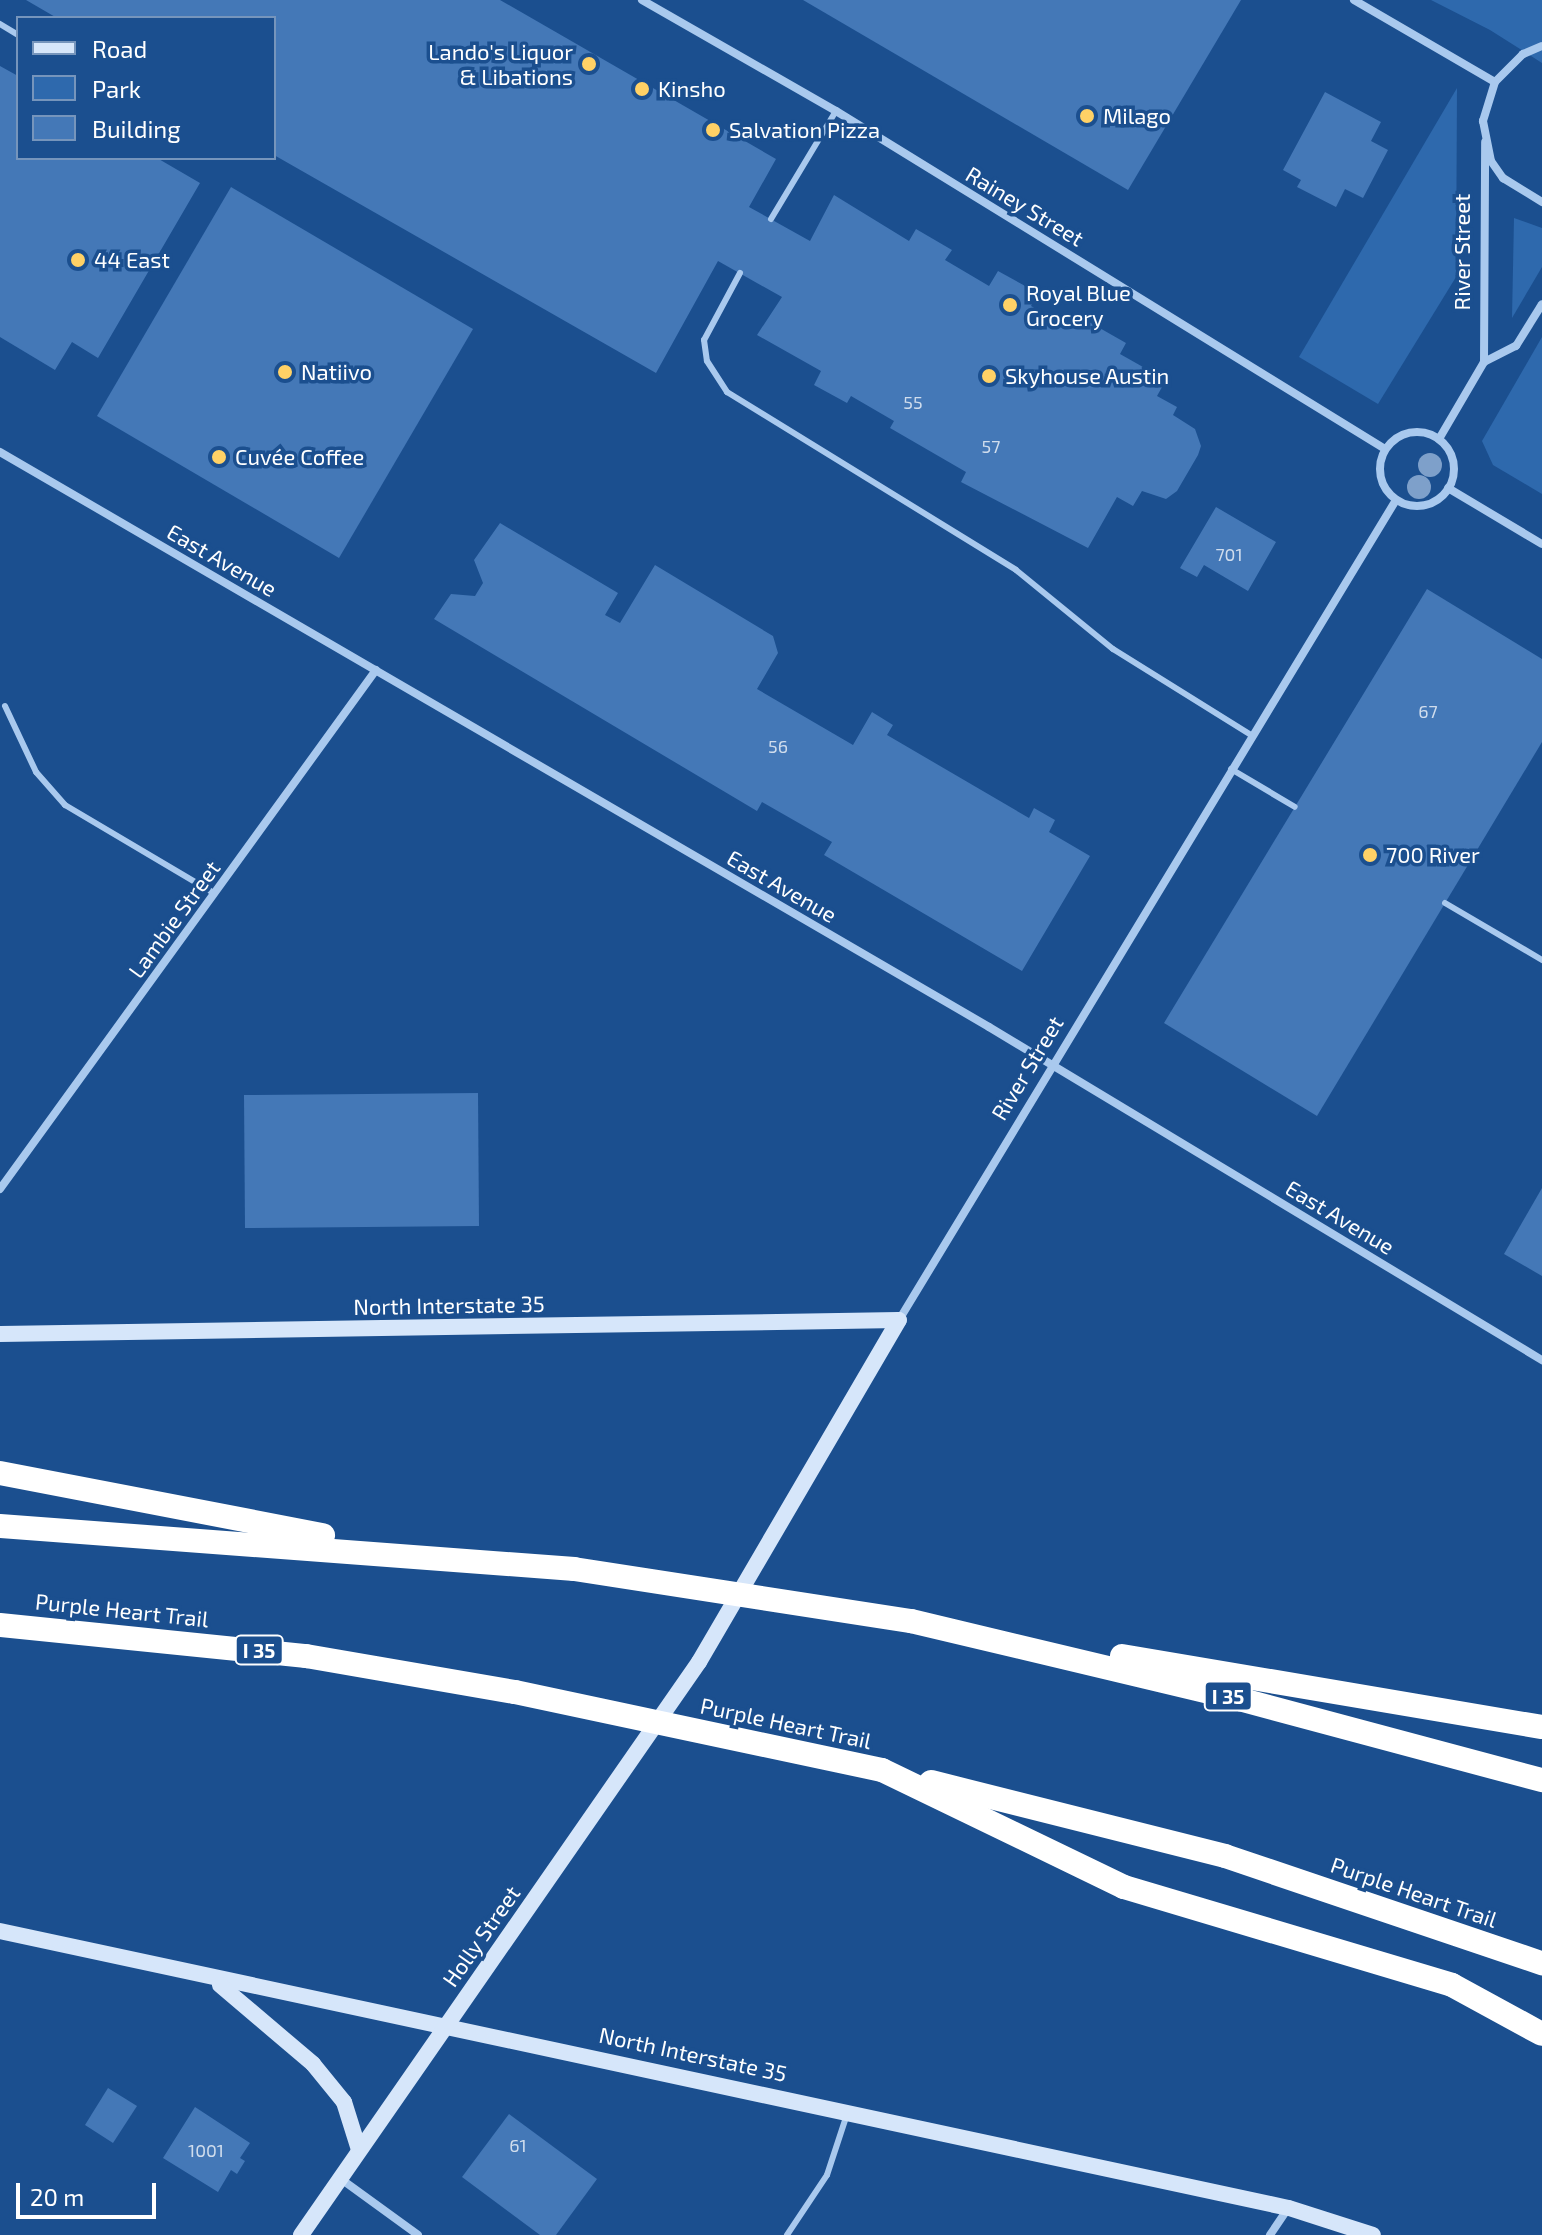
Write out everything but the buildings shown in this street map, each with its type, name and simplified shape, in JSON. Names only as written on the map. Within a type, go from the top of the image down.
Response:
[{"type":"highway","points":[[0,1473],[428,1556]]},
{"type":"highway","name":"I 35","points":[[0,1526],[574,1569],[911,1621],[1239,1699],[1542,1780]]},
{"type":"highway","points":[[911,1621],[1542,1727]]},
{"type":"highway","name":"Purple Heart Trail","points":[[0,1625],[306,1656],[515,1692],[882,1770],[1225,1856],[1542,1963]]},
{"type":"highway","points":[[882,1770],[1124,1887],[1452,1985],[1542,2034]]},
{"type":"main road","name":"North Interstate 35","points":[[0,1334],[899,1320]]},
{"type":"main road","name":"River Street","points":[[699,1662],[899,1320]]},
{"type":"main road","name":"Holly Street","points":[[301,2235],[699,1662]]},
{"type":"main road","name":"North Interstate 35","points":[[0,1931],[216,1981],[447,2024],[1289,2208],[1373,2235]]},
{"type":"main road","points":[[216,1981],[313,2064],[344,2102],[359,2150]]},
{"type":"street","name":"Rainey Street","points":[[642,0],[836,111],[1385,449]]},
{"type":"street","points":[[1354,0],[1495,82],[1523,54],[1542,46]]},
{"type":"street","name":"River Street","points":[[1484,362],[1486,100],[1495,82]]},
{"type":"street","name":"River Street","points":[[1485,142],[1503,178],[1542,202]]},
{"type":"street","points":[[1439,439],[1484,362],[1516,346],[1542,304]]},
{"type":"street","points":[[1404,434],[1439,439],[1454,468],[1448,488],[1419,506],[1396,500],[1379,471],[1385,449],[1404,434]]},
{"type":"street","name":"East Avenue","points":[[0,452],[1053,1066],[1542,1360]]},
{"type":"street","points":[[1448,488],[1542,544]]},
{"type":"street","name":"River Street","points":[[899,1320],[1396,500]]},
{"type":"street","name":"Lambie Street","points":[[0,1189],[376,670]]},
{"type":"street","points":[[340,2179],[418,2235]]},
{"type":"street","points":[[1270,2235],[1289,2208]]},
{"type":"lane","points":[[771,219],[836,111]]},
{"type":"lane","points":[[740,273],[704,340],[707,361],[727,392],[1016,570],[1113,649],[1253,736]]},
{"type":"lane","points":[[5,706],[36,772],[65,805],[214,893]]},
{"type":"lane","points":[[1231,769],[1295,807]]},
{"type":"lane","points":[[1445,903],[1542,960]]},
{"type":"lane","points":[[787,2235],[827,2175],[848,2111]]},
{"type":"green space","points":[[1431,0],[1542,0],[1542,63],[1490,30]]},
{"type":"green space","points":[[1457,88],[1456,277],[1378,404],[1299,357]]},
{"type":"green space","points":[[1514,218],[1542,228],[1542,267],[1512,318]]},
{"type":"green space","points":[[1542,337],[1542,494],[1493,465],[1482,441]]},
{"type":"place","name":"Lando's Liquor & Libations","points":[[589,64]]},
{"type":"place","name":"Kinsho","points":[[642,89]]},
{"type":"place","name":"Milago","points":[[1087,116]]},
{"type":"place","name":"Salvation Pizza","points":[[713,130]]},
{"type":"place","name":"44 East","points":[[78,260]]},
{"type":"place","name":"Royal Blue Grocery","points":[[1010,305]]},
{"type":"place","name":"Natiivo","points":[[285,372]]},
{"type":"place","name":"Skyhouse Austin","points":[[989,376]]},
{"type":"place","name":"Cuvée Coffee","points":[[219,457]]},
{"type":"place","name":"700 River","points":[[1370,855]]}]
